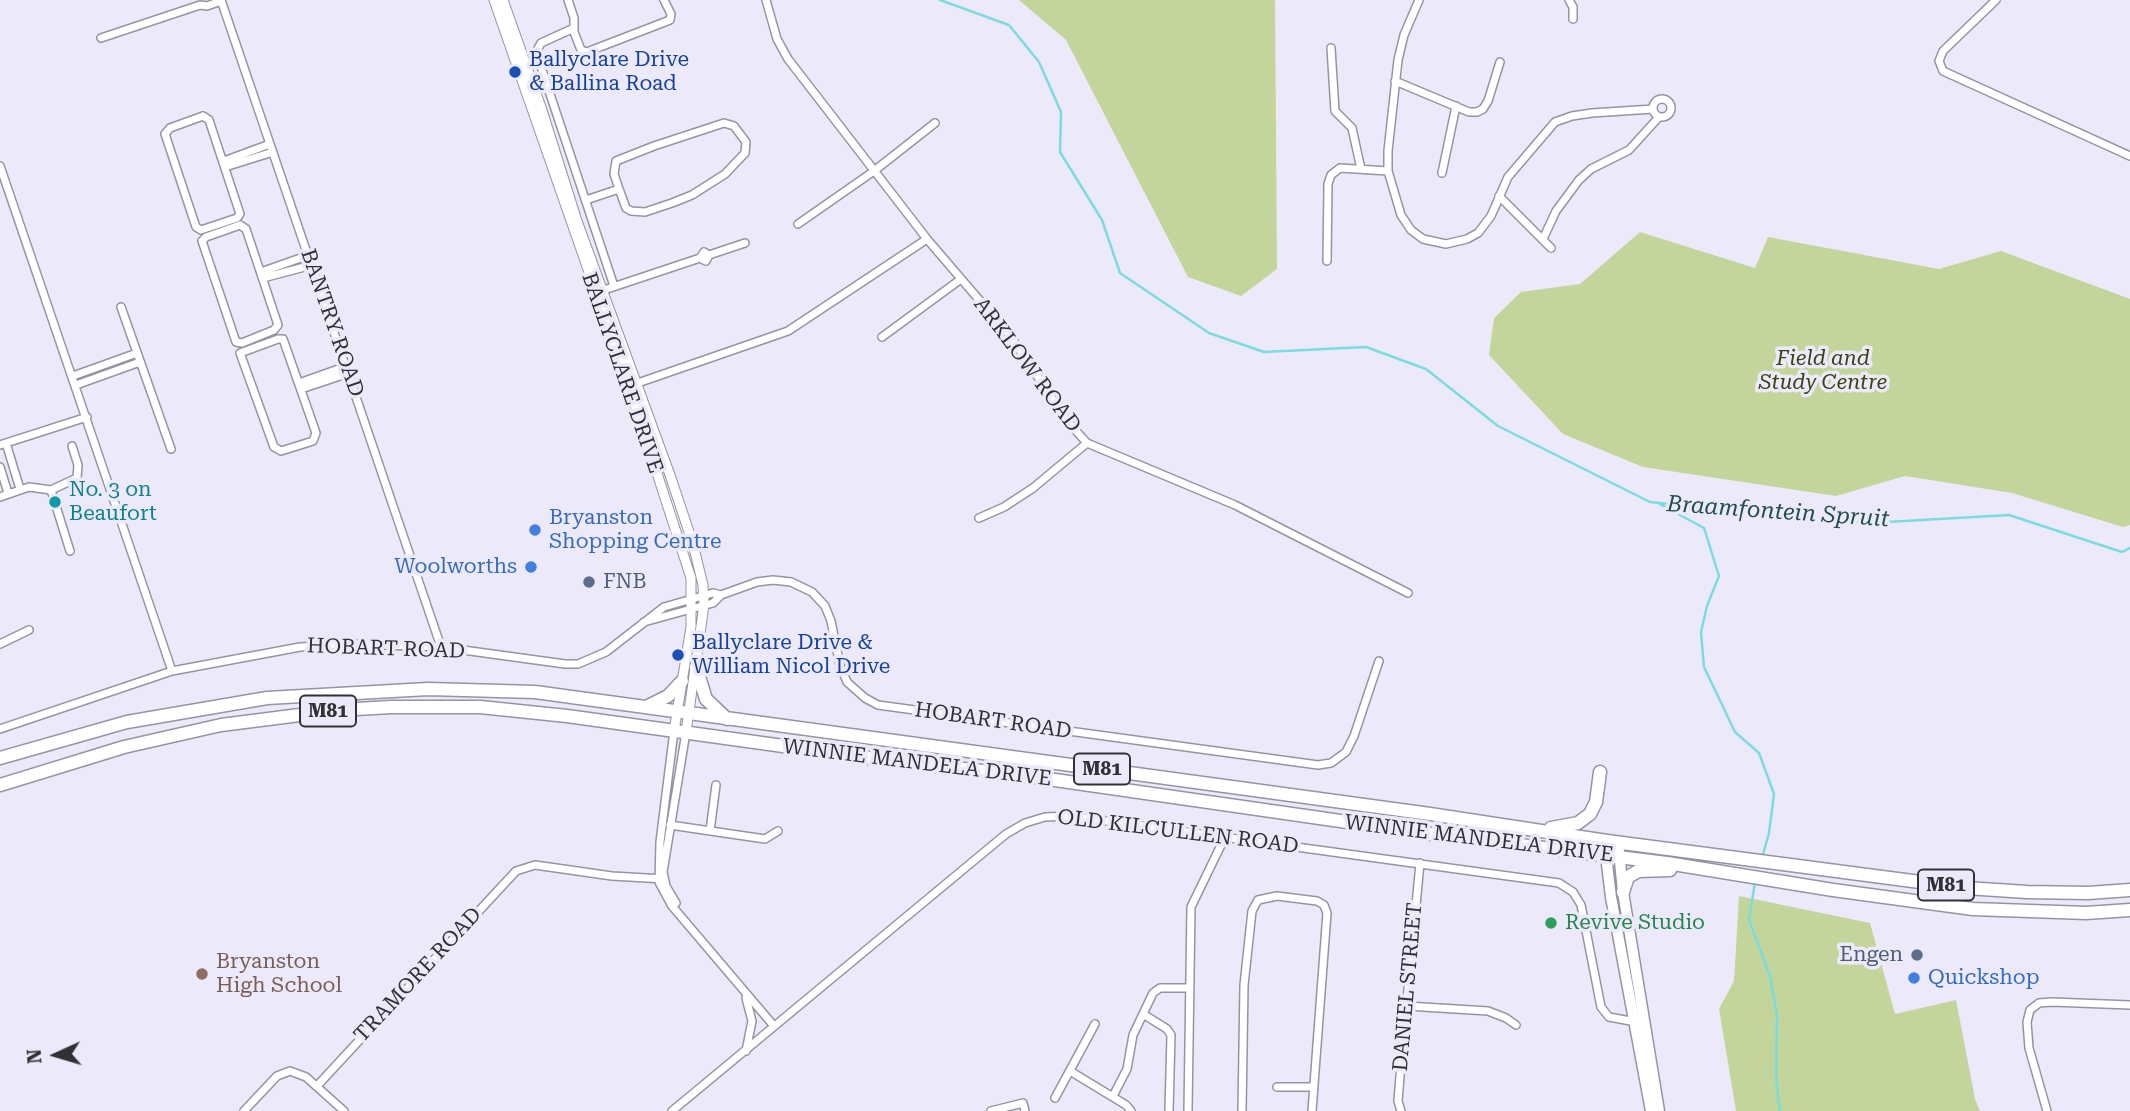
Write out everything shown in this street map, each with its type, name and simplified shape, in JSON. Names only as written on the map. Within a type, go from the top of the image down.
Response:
[{"type":"main road","points":[[696,667],[706,699],[727,719]]},
{"type":"main road","points":[[645,707],[667,696],[682,681]]},
{"type":"main road","name":"WINNIE MANDELA DRIVE","points":[[0,758],[127,722],[290,695],[478,689],[548,694],[1966,888],[2027,892],[2130,890]]},
{"type":"main road","name":"WINNIE MANDELA DRIVE","points":[[0,785],[75,760],[173,734],[338,710],[472,706],[515,709],[877,759],[1059,780],[1438,835],[1613,856],[1973,909],[2086,913],[2130,910]]},
{"type":"main road","points":[[1537,830],[1583,821],[1596,802],[1600,772]]},
{"type":"main road","points":[[1613,841],[1613,856],[1639,1022],[1659,1111]]},
{"type":"main road","points":[[1613,856],[1623,892],[1651,1111]]},
{"type":"main road","points":[[1623,892],[1628,877],[1638,871],[1705,870]]},
{"type":"street","name":"BALLYCLARE DRIVE","points":[[494,0],[598,292],[693,544],[704,600],[696,667],[680,732],[661,878]]},
{"type":"street","name":"BALLYCLARE DRIVE","points":[[503,0],[598,292]]},
{"type":"street","points":[[568,0],[581,50],[587,52],[670,20],[671,14],[664,0]]},
{"type":"street","name":"ARKLOW ROAD","points":[[766,0],[777,39],[788,59],[927,239],[1011,337],[1068,422],[1087,443],[1235,505],[1408,593]]},
{"type":"street","points":[[1419,0],[1404,35],[1395,81],[1388,137],[1388,171],[1397,205],[1406,224],[1416,234],[1431,242],[1455,243],[1478,233],[1487,223],[1513,171],[1555,122],[1573,116],[1653,109]]},
{"type":"street","points":[[1569,0],[1573,6],[1573,19]]},
{"type":"street","points":[[1996,0],[1943,51],[1939,61],[1941,68],[1948,75],[2130,156]]},
{"type":"street","points":[[101,38],[202,3],[207,6],[221,1]]},
{"type":"street","name":"BANTRY ROAD","points":[[221,1],[441,647]]},
{"type":"street","points":[[574,28],[541,43],[536,52],[614,286]]},
{"type":"street","points":[[1331,48],[1335,111],[1354,131],[1361,169]]},
{"type":"street","points":[[1395,81],[1477,112],[1483,109],[1500,62]]},
{"type":"street","points":[[1544,239],[1556,211],[1579,180],[1591,169],[1629,150],[1659,117],[1670,114],[1670,104],[1661,99],[1654,104],[1653,109]]},
{"type":"street","points":[[1442,173],[1456,106]]},
{"type":"street","points":[[1653,109],[1659,117]]},
{"type":"street","points":[[200,117],[207,118],[225,164],[240,211],[239,216],[198,229],[166,139],[167,131],[200,117]]},
{"type":"street","points":[[724,123],[739,130],[746,142],[745,153],[725,174],[672,204],[645,212],[631,211],[626,208],[619,189],[614,169],[619,159],[724,123]]},
{"type":"street","points":[[798,224],[874,171],[935,123]]},
{"type":"street","points":[[225,164],[270,144]]},
{"type":"street","points":[[225,164],[274,152]]},
{"type":"street","points":[[0,166],[172,671]]},
{"type":"street","points":[[1327,261],[1328,184],[1331,175],[1340,168],[1388,171]]},
{"type":"street","points":[[586,200],[619,189]]},
{"type":"street","points":[[1499,196],[1551,248]]},
{"type":"street","points":[[243,226],[262,275],[278,325],[275,330],[236,342],[203,240],[243,226]]},
{"type":"street","points":[[633,385],[788,331],[927,239]]},
{"type":"street","points":[[598,292],[745,243]]},
{"type":"street","points":[[262,275],[309,255]]},
{"type":"street","points":[[262,275],[313,265]]},
{"type":"street","points":[[882,337],[961,279]]},
{"type":"street","points":[[121,307],[171,450]]},
{"type":"street","points":[[283,339],[300,386],[316,438],[279,451],[274,447],[240,354],[242,351],[283,339]]},
{"type":"street","points":[[73,376],[137,353]]},
{"type":"street","points":[[76,385],[140,362]]},
{"type":"street","points":[[300,386],[348,370]]},
{"type":"street","name":"BALLYCLARE DRIVE","points":[[633,385],[686,561],[692,598],[690,637],[682,681],[683,713]]},
{"type":"street","points":[[20,489],[3,444],[87,417]]},
{"type":"street","points":[[979,518],[1004,507],[1047,478],[1087,443]]},
{"type":"street","points":[[0,496],[29,487],[51,490],[77,478],[78,465],[72,446]]},
{"type":"street","points":[[0,467],[8,493]]},
{"type":"street","points":[[51,490],[70,551]]},
{"type":"street","name":"HOBART ROAD","points":[[644,622],[692,608],[713,593],[721,595],[757,582],[791,582],[812,592],[825,606],[831,621],[840,665],[848,682],[865,698],[878,705],[1324,765],[1346,752],[1354,736],[1378,661]]},
{"type":"street","name":"HOBART ROAD","points":[[0,729],[172,671],[251,654],[313,645],[441,647],[578,664],[606,652],[664,607],[692,598],[704,600]]},
{"type":"street","points":[[0,644],[30,630]]},
{"type":"street","name":"BALLYCLARE DRIVE","points":[[661,878],[680,732]]},
{"type":"street","points":[[710,831],[716,785]]},
{"type":"street","name":"OLD KILCULLEN ROAD","points":[[673,1111],[1006,834],[1036,818],[1070,816],[1225,836],[1552,882],[1569,887],[1581,905],[1596,994],[1601,1007],[1609,1017],[1639,1022]]},
{"type":"street","points":[[670,825],[765,839],[778,831]]},
{"type":"street","points":[[1188,1111],[1191,907],[1225,836]]},
{"type":"street","name":"DANIEL STREET","points":[[1401,1111],[1399,1089],[1420,863]]},
{"type":"street","name":"TRAMORE ROAD","points":[[317,1086],[508,878],[523,868],[542,866],[611,876],[661,878]]},
{"type":"street","points":[[661,878],[680,914],[774,1026]]},
{"type":"street","points":[[1242,1111],[1242,1021],[1252,911],[1256,902],[1262,898],[1277,895],[1308,898],[1320,903],[1326,908],[1328,918],[1312,1111]]},
{"type":"street","points":[[1113,1096],[1127,1069],[1133,1035],[1156,989],[1189,988]]},
{"type":"street","points":[[744,992],[752,1021],[745,1052]]},
{"type":"street","points":[[2047,1111],[2029,1048],[2027,1022],[2030,1010],[2039,1003],[2052,1002],[2130,1004]]},
{"type":"street","points":[[1407,1006],[1488,1011],[1517,1025]]},
{"type":"street","points":[[1143,1014],[1167,1029],[1172,1038],[1169,1111]]},
{"type":"street","points":[[1055,1098],[1094,1024]]},
{"type":"street","points":[[244,1111],[282,1073],[295,1071],[317,1086],[344,1111]]},
{"type":"street","points":[[1070,1071],[1113,1096],[1131,1111]]},
{"type":"street","points":[[1277,1087],[1314,1087]]},
{"type":"street","points":[[991,1111],[1023,1103],[1025,1111]]},
{"type":"green space","points":[[1019,0],[1275,0],[1277,269],[1241,296],[1188,277],[1066,40]]},
{"type":"green space","name":"Field and Study Centre","points":[[1640,232],[1755,268],[1768,237],[1939,269],[2001,251],[2130,299],[2130,525],[2123,527],[2012,493],[1905,476],[1836,496],[1643,467],[1563,434],[1489,355],[1494,318],[1521,292],[1580,284]]},
{"type":"green space","points":[[1739,896],[1870,923],[1895,1014],[1956,1000],[1975,1099],[1980,1111],[1736,1111],[1719,1009],[1734,981]]},
{"type":"waterway","name":"Braamfontein Spruit","points":[[940,0],[1009,25],[1039,62],[1061,112],[1060,152],[1102,220],[1120,273],[1209,333],[1264,352],[1366,347],[1426,369],[1498,426],[1650,502],[1869,523],[2009,515],[2122,552],[2130,548]]},
{"type":"waterway","points":[[1658,503],[1704,528],[1719,576],[1707,606],[1701,632],[1704,667],[1735,732],[1759,753],[1774,794],[1769,833],[1762,858]]},
{"type":"waterway","points":[[1755,882],[1749,920],[1770,976],[1777,1015],[1776,1077],[1780,1111]]},
{"type":"place","name":"Ballyclare Drive & Ballina Road","points":[[515,72]]},
{"type":"place","name":"No. 3 on Beaufort","points":[[55,502]]},
{"type":"place","name":"Bryanston Shopping Centre","points":[[535,530]]},
{"type":"place","name":"Woolworths","points":[[531,567]]},
{"type":"place","name":"FNB","points":[[589,582]]},
{"type":"place","name":"Ballyclare Drive & William Nicol Drive","points":[[678,655]]},
{"type":"place","name":"Revive Studio","points":[[1551,923]]},
{"type":"place","name":"Engen","points":[[1917,955]]},
{"type":"place","name":"Bryanston High School","points":[[202,974]]},
{"type":"place","name":"Quickshop","points":[[1914,978]]}]
